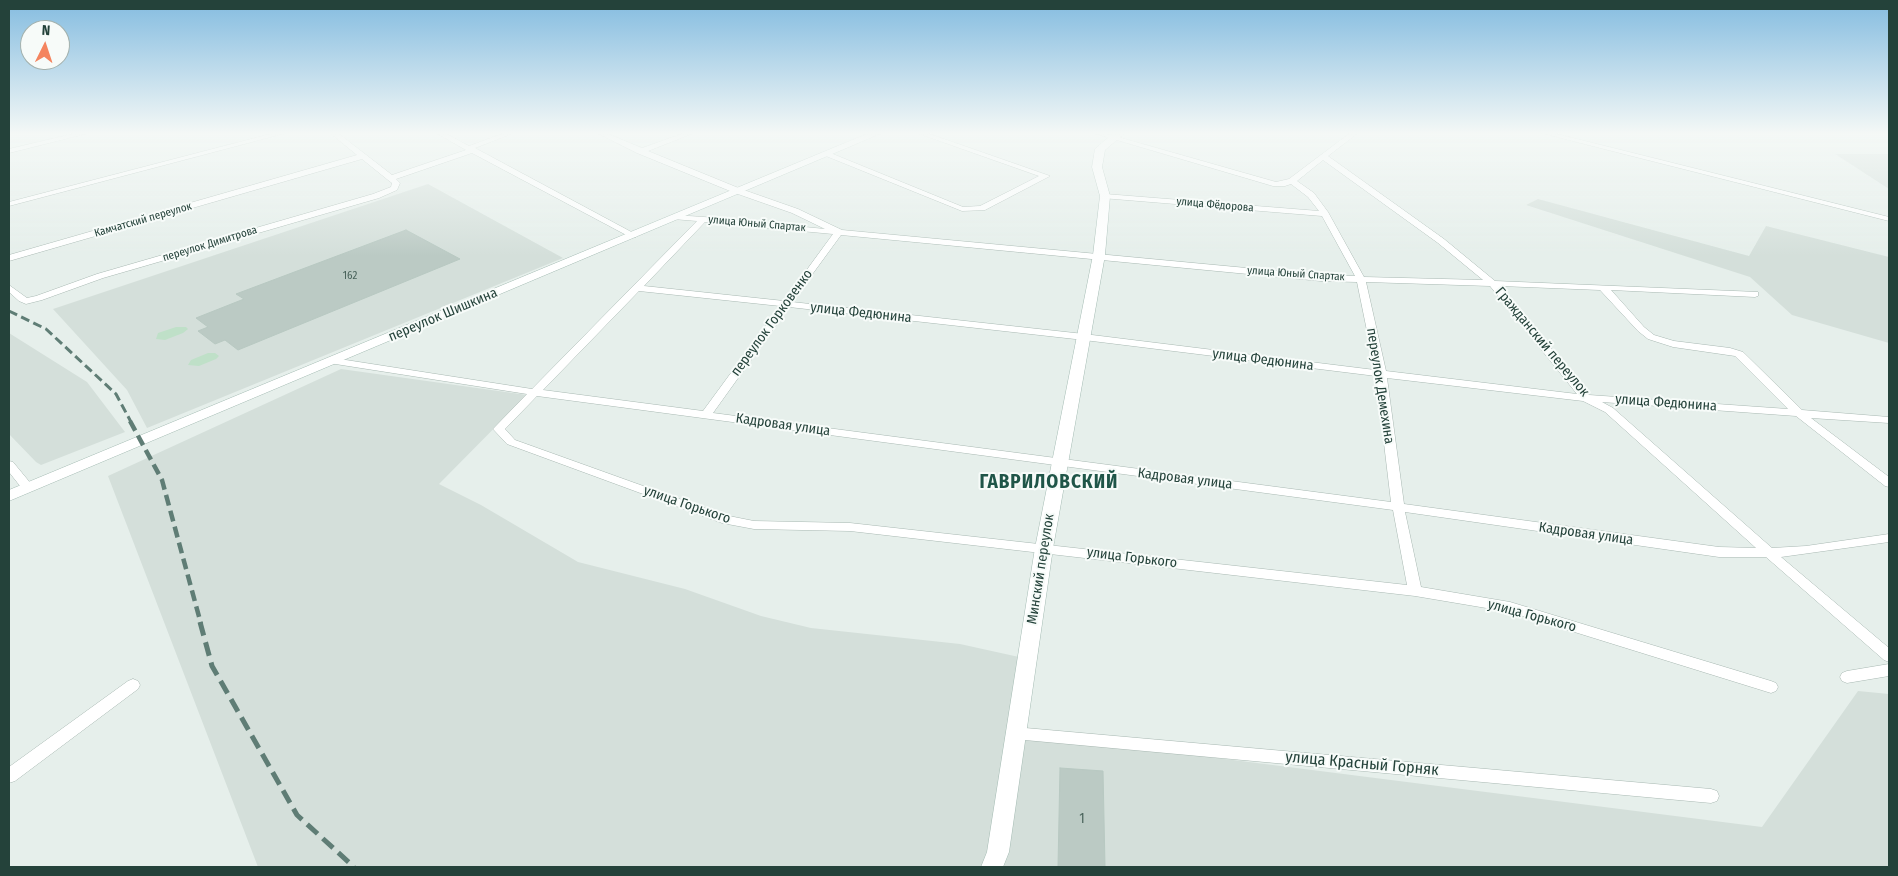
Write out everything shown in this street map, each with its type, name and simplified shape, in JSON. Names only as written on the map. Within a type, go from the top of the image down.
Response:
[{"type":"street","points":[[9,204],[125,174]]},
{"type":"street","name":"Камчатский переулок","points":[[9,258],[301,174]]},
{"type":"street","points":[[386,174],[391,178],[402,174]]},
{"type":"street","points":[[518,174],[632,235]]},
{"type":"street","name":"улица Юный Спартак","points":[[696,174],[795,211],[839,232]]},
{"type":"street","name":"переулок Шишкина","points":[[9,496],[333,362],[778,174]]},
{"type":"street","points":[[875,174],[962,208],[982,208],[1046,176],[1040,174]]},
{"type":"street","name":"Минский переулок","points":[[992,867],[998,852],[1014,733],[1044,548],[1099,256],[1105,196],[1099,174]]},
{"type":"street","points":[[1242,174],[1276,184],[1285,184],[1292,182],[1302,174]]},
{"type":"street","name":"Гражданский переулок","points":[[1348,174],[1441,241],[1493,284],[1586,398],[1609,410],[1769,553],[1889,656]]},
{"type":"street","points":[[1708,174],[1889,219]]},
{"type":"street","name":"переулок Димитрова","points":[[9,288],[26,301],[39,298],[100,276],[376,196],[394,188],[396,184],[391,178]]},
{"type":"street","name":"переулок Демехина","points":[[1292,182],[1310,195],[1325,214],[1361,279],[1381,374],[1398,507],[1415,591]]},
{"type":"street","name":"улица Фёдорова","points":[[1105,196],[1325,214]]},
{"type":"street","name":"улица Юный Спартак","points":[[676,216],[1321,278],[1755,294]]},
{"type":"street","points":[[533,392],[638,288],[704,219]]},
{"type":"street","name":"переулок Горковенко","points":[[706,414],[839,232]]},
{"type":"street","points":[[1604,287],[1651,338],[1673,344],[1730,351],[1739,354],[1798,412],[1889,483]]},
{"type":"street","name":"улица Федюнина","points":[[638,288],[1084,337],[1586,398],[1889,420]]},
{"type":"street","name":"Кадровая улица","points":[[333,362],[533,392],[1398,507],[1719,552],[1769,553],[1806,550],[1889,538]]},
{"type":"street","name":"улица Горького","points":[[533,392],[499,429],[510,442],[722,519],[754,525],[850,527],[1415,591],[1510,607],[1771,687]]},
{"type":"street","points":[[9,465],[28,488]]},
{"type":"street","points":[[1847,677],[1889,670]]},
{"type":"street","points":[[9,776],[133,685]]},
{"type":"street","name":"улица Красный Горняк","points":[[1014,733],[1711,796]]},
{"type":"shaded area","points":[[1866,174],[1889,174],[1889,189]]},
{"type":"shaded area","points":[[428,184],[563,258],[147,428],[127,390],[53,309]]},
{"type":"shaded area","points":[[1538,199],[1749,256],[1766,226],[1889,257],[1889,343],[1792,315],[1750,277],[1526,205]]},
{"type":"shaded area","points":[[9,333],[87,382],[125,432],[41,465],[36,462],[9,434]]},
{"type":"shaded area","points":[[341,369],[527,395],[439,484],[481,505],[578,562],[685,589],[761,616],[811,628],[960,644],[1028,659],[1020,733],[1762,827],[1858,691],[1889,694],[1889,867],[258,867],[108,476]]},
{"type":"green space","points":[[176,327],[186,327],[188,329],[165,340],[156,339],[158,333]]},
{"type":"green space","points":[[208,353],[215,353],[219,356],[199,366],[188,365],[191,360]]},
{"type":"building","points":[[406,230],[460,259],[238,350],[225,340],[215,344],[198,331],[208,327],[196,318],[244,299],[236,294]]},
{"type":"building","points":[[1060,768],[1103,771],[1105,867],[1058,867]]},
{"type":"railway","points":[[9,311],[46,329],[116,394],[131,422]]},
{"type":"railway","points":[[130,421],[162,480],[201,624]]},
{"type":"railway","points":[[200,622],[212,666],[297,815],[354,867]]},
{"type":"district","name":"ГАВРИЛОВСКИЙ","points":[[1049,483]]}]
